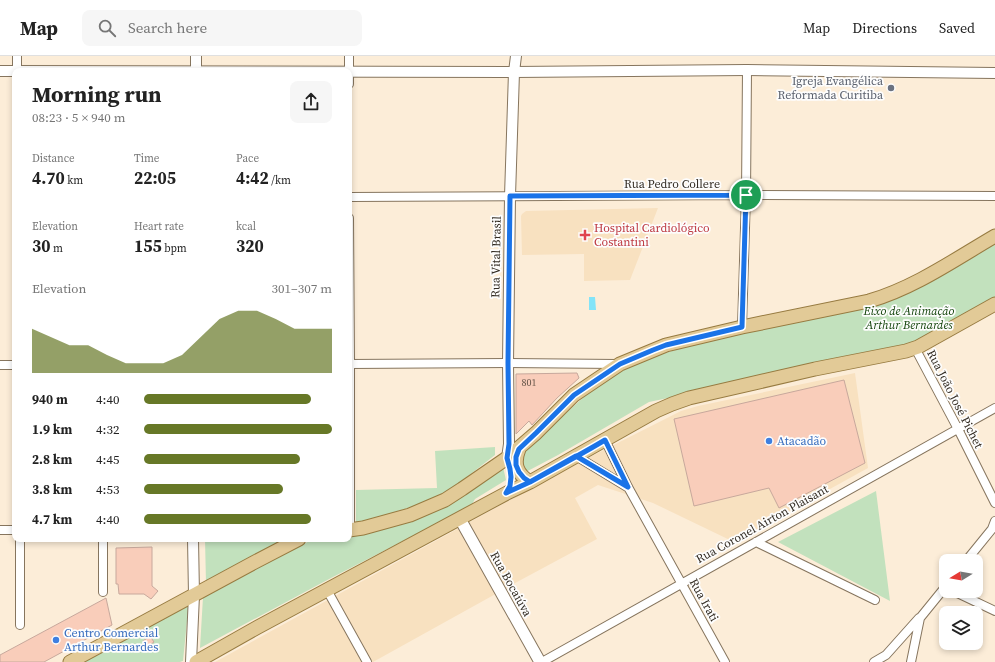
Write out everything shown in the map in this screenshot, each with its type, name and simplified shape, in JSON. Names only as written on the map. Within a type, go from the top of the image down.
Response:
[{"type":"main road","points":[[352,530],[410,515],[445,500],[462,490],[519,449],[574,395],[620,364],[666,345],[742,327],[877,299],[914,283],[995,236]]},
{"type":"main road","points":[[196,662],[506,493],[530,482],[656,411],[689,398],[915,348],[995,304]]},
{"type":"main road","points":[[519,449],[516,457],[516,465],[519,472],[530,482]]},
{"type":"main road","points":[[506,493],[510,486],[511,477],[507,458]]},
{"type":"main road","name":"Rua Bocaiúva","points":[[460,519],[541,662]]},
{"type":"main road","points":[[70,662],[294,542]]},
{"type":"street","points":[[17,56],[17,68]]},
{"type":"street","points":[[196,56],[196,68]]},
{"type":"street","points":[[349,56],[349,68]]},
{"type":"street","name":"Rua Vital Brasil","points":[[507,458],[509,444],[508,363],[510,196],[514,72],[516,56]]},
{"type":"street","points":[[0,70],[12,71]]},
{"type":"street","points":[[352,71],[514,72],[747,70],[994,72]]},
{"type":"street","points":[[742,327],[746,195],[747,70]]},
{"type":"street","name":"Rua Pedro Collere","points":[[352,197],[746,195],[995,196]]},
{"type":"street","name":"Rua João José Pichet","points":[[915,348],[995,503]]},
{"type":"street","points":[[352,364],[620,364]]},
{"type":"street","points":[[0,365],[12,365]]},
{"type":"street","name":"Rua Coronel Airton Plaisant","points":[[541,662],[995,408]]},
{"type":"street","name":"Rua Irati","points":[[605,440],[628,487],[725,662]]},
{"type":"street","points":[[576,456],[628,487]]},
{"type":"street","points":[[972,554],[992,529],[995,521]]},
{"type":"street","points":[[0,530],[12,530]]},
{"type":"street","points":[[20,542],[20,625]]},
{"type":"street","points":[[103,592],[104,542]]},
{"type":"street","points":[[192,662],[194,595],[193,542]]},
{"type":"street","points":[[756,542],[875,600]]},
{"type":"street","points":[[327,590],[367,662]]},
{"type":"street","points":[[874,662],[886,655],[939,595]]},
{"type":"street","points":[[968,598],[995,611]]},
{"type":"street","points":[[911,662],[920,618]]},
{"type":"shaded area","name":"Hospital Cardiológico Costantini","points":[[658,208],[630,280],[584,281],[584,254],[522,255],[521,216],[526,211]]},
{"type":"shaded area","points":[[855,373],[868,468],[734,542],[653,503],[598,485],[575,498],[597,539],[373,662],[215,662],[572,466],[681,411],[698,406]]},
{"type":"green space","name":"Eixo de Animação Arthur Bernardes","points":[[995,243],[995,298],[920,341],[895,350],[649,402],[558,455],[522,474],[519,455],[604,379],[651,357],[751,328],[886,301]]},
{"type":"green space","points":[[495,447],[495,455],[454,487],[421,504],[356,524],[356,490],[437,488],[435,451]]},
{"type":"green space","points":[[503,467],[506,480],[475,499],[471,506],[331,578],[200,648],[203,597],[307,542],[352,542],[352,533],[430,512],[476,487]]},
{"type":"green space","points":[[876,491],[890,601],[778,542]]},
{"type":"green space","points":[[205,542],[282,542],[206,583]]},
{"type":"green space","points":[[190,600],[183,661],[75,662]]},
{"type":"water","points":[[589,297],[595,297],[596,310],[589,310]]},
{"type":"building","points":[[577,373],[579,378],[557,398],[532,425],[529,421],[516,434],[516,374]]},
{"type":"building","name":"Atacadão","points":[[844,380],[865,463],[779,508],[769,488],[694,506],[674,419]]},
{"type":"building","points":[[152,547],[152,586],[158,591],[151,599],[144,594],[119,594],[118,584],[116,584],[116,548]]},
{"type":"building","name":"Centro Comercial Arthur Bernardes","points":[[106,598],[112,625],[44,662],[0,662],[0,655]]},
{"type":"building","points":[[150,636],[154,642],[147,647],[143,641]]},
{"type":"place","name":"Igreja Evangélica Reformada Curitiba","points":[[891,88]]},
{"type":"place","name":"Hospital Cardiológico Costantini","points":[[585,235]]},
{"type":"place","name":"Atacadão","points":[[769,441]]},
{"type":"place","name":"Centro Comercial Arthur Bernardes","points":[[56,640]]},
{"type":"route","points":[[746,195],[510,196],[508,363],[509,444],[507,458],[511,477],[510,486],[506,493],[530,482],[576,456],[628,487],[605,440],[593,447],[576,456],[530,482],[519,472],[516,465],[516,457],[519,449],[574,395],[620,364],[666,345],[742,327],[746,195]]}]
